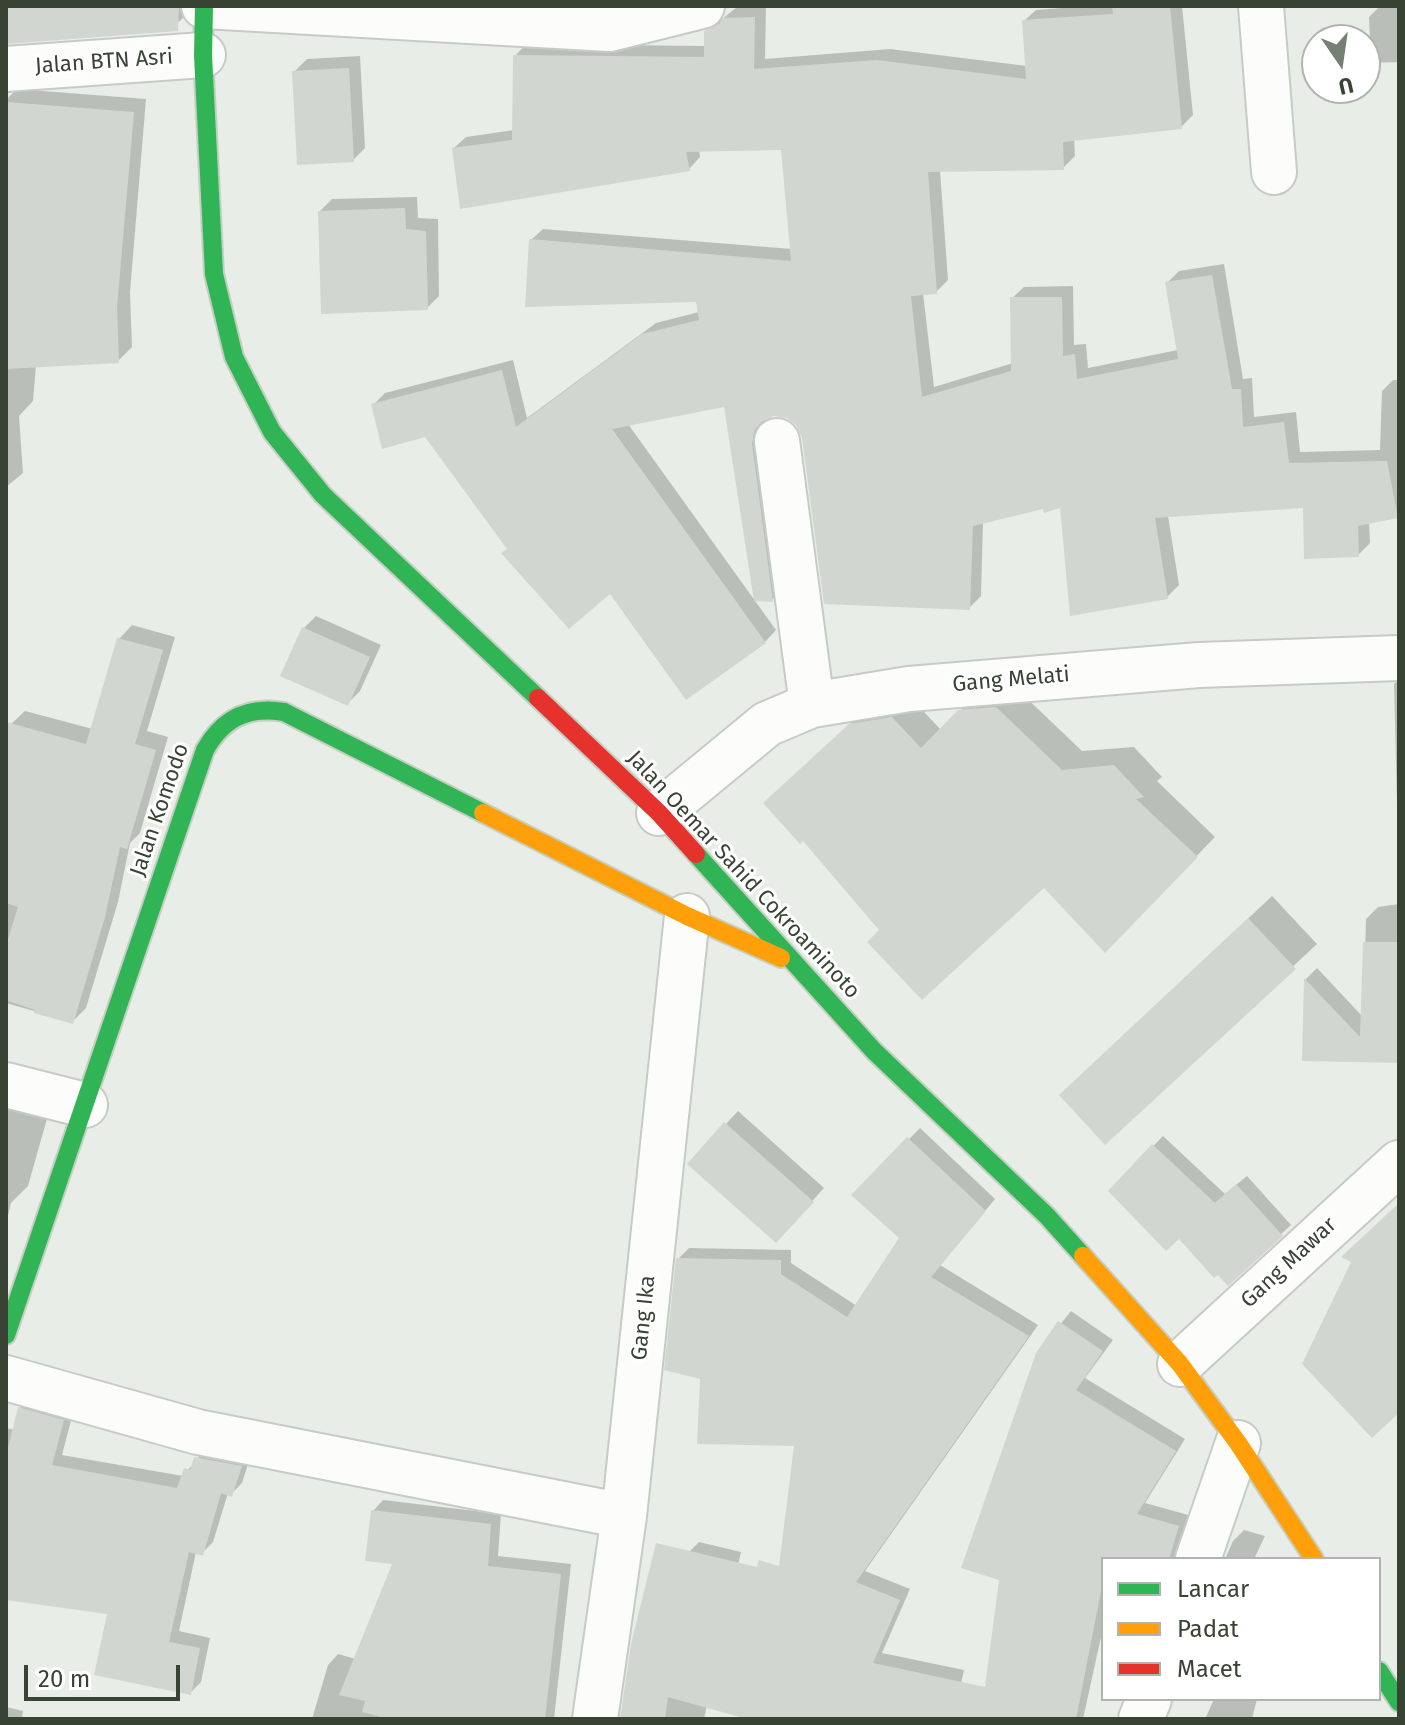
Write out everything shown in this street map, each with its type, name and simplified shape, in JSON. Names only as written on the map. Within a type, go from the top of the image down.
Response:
[{"type":"street","points":[[204,6],[610,29],[702,6]]},
{"type":"street","name":"Jalan Oemar Sahid Cokroaminoto","points":[[204,6],[203,55],[214,274],[234,357],[272,432],[323,495],[659,813],[874,1051],[1047,1216],[1180,1364],[1238,1443],[1313,1557]]},
{"type":"street","points":[[1261,6],[1274,172]]},
{"type":"street","name":"Jalan BTN Asri","points":[[6,69],[203,55]]},
{"type":"street","points":[[777,441],[812,705]]},
{"type":"street","name":"Gang Melati","points":[[659,813],[767,724],[812,705],[909,689],[1199,665],[1399,658]]},
{"type":"street","name":"Jalan Komodo","points":[[6,1335],[205,750],[221,726],[245,711],[264,708],[284,712],[687,916],[794,964]]},
{"type":"street","name":"Gang Ika","points":[[597,1719],[624,1516],[687,916]]},
{"type":"street","points":[[6,1085],[85,1105]]},
{"type":"street","name":"Gang Mawar","points":[[1180,1364],[1399,1163]]},
{"type":"street","points":[[6,1378],[198,1432],[624,1516]]},
{"type":"street","points":[[1199,1557],[1238,1443]]},
{"type":"street","points":[[1381,1674],[1399,1702]]},
{"type":"building","points":[[6,6],[179,6],[178,31],[6,44]]},
{"type":"building","points":[[1112,6],[1170,6],[1182,129],[1063,142],[1064,170],[928,172],[937,294],[911,296],[922,397],[1011,371],[1010,297],[1062,297],[1063,356],[1075,354],[1077,379],[1178,359],[1165,282],[1212,275],[1232,389],[1241,389],[1243,427],[1284,422],[1289,463],[1387,461],[1398,518],[1358,526],[1359,557],[1304,559],[1303,508],[1155,518],[1168,599],[1070,616],[1060,508],[1044,513],[1043,509],[973,526],[970,610],[824,604],[802,438],[796,425],[787,418],[774,416],[761,422],[754,431],[752,444],[773,602],[754,601],[724,407],[612,429],[766,643],[686,700],[610,594],[569,629],[501,553],[507,549],[425,437],[382,449],[371,404],[502,370],[516,427],[642,334],[699,320],[696,302],[525,307],[529,239],[791,261],[781,150],[686,152],[690,171],[460,209],[452,148],[512,140],[513,55],[704,57],[704,31],[719,24],[723,18],[755,17],[754,69],[877,60],[1026,79],[1022,20],[1113,14]]},
{"type":"building","points":[[349,68],[354,162],[297,165],[292,71]]},
{"type":"building","points":[[6,102],[134,112],[117,307],[119,363],[6,369]]},
{"type":"building","points":[[405,208],[406,229],[426,231],[428,310],[321,314],[318,211]]},
{"type":"building","points":[[302,627],[370,657],[348,706],[280,676]]},
{"type":"building","points":[[117,638],[163,650],[135,744],[156,750],[127,849],[120,847],[105,917],[73,1024],[34,1013],[35,1010],[6,1000],[6,946],[18,907],[6,903],[6,722],[86,744]]},
{"type":"building","points":[[996,707],[1062,770],[1114,765],[1144,797],[1136,799],[1198,857],[1105,953],[1044,888],[922,1000],[867,942],[879,930],[803,841],[800,844],[763,803],[849,724],[892,717],[921,748],[958,710]]},
{"type":"building","points":[[1248,918],[1296,969],[1105,1145],[1059,1095]]},
{"type":"building","points":[[1363,942],[1399,942],[1399,1063],[1302,1061],[1304,978],[1360,1037]]},
{"type":"building","points":[[724,1122],[814,1202],[776,1243],[687,1164]]},
{"type":"building","points":[[907,1137],[986,1211],[931,1277],[1029,1336],[856,1582],[900,1600],[873,1663],[985,1687],[999,1580],[961,1568],[1036,1353],[1058,1321],[1103,1351],[1076,1390],[1176,1451],[1137,1514],[1179,1526],[1170,1557],[1101,1557],[1101,1591],[1076,1719],[747,1719],[668,1697],[665,1719],[620,1719],[631,1644],[656,1543],[757,1567],[759,1560],[779,1566],[794,1446],[697,1444],[700,1379],[664,1370],[676,1258],[781,1260],[781,1274],[847,1317],[899,1238],[851,1195]]},
{"type":"building","points":[[1152,1144],[1215,1203],[1236,1184],[1283,1236],[1228,1286],[1218,1275],[1214,1278],[1179,1239],[1166,1251],[1108,1191]]},
{"type":"building","points":[[1399,1203],[1399,1413],[1372,1438],[1302,1364],[1351,1262],[1341,1257]]},
{"type":"building","points":[[18,1407],[64,1420],[52,1465],[177,1488],[184,1468],[190,1470],[194,1457],[242,1466],[232,1497],[221,1493],[203,1556],[189,1552],[169,1642],[200,1648],[191,1695],[94,1675],[107,1614],[6,1600],[6,1456]]},
{"type":"building","points":[[371,1510],[491,1524],[488,1566],[561,1574],[545,1719],[389,1719],[362,1712],[365,1701],[339,1695],[392,1564],[365,1561]]},
{"type":"traffic: fast","points":[[204,6],[203,55],[214,274],[234,357],[272,432],[323,495],[538,698]]},
{"type":"traffic: fast","points":[[6,1335],[205,750],[220,730],[228,722],[248,713],[284,712],[483,813]]},
{"type":"traffic: fast","points":[[696,854],[874,1051],[1047,1216],[1083,1256]]},
{"type":"traffic: fast","points":[[1381,1674],[1399,1702]]},
{"type":"traffic: slow","points":[[483,813],[687,916],[781,958]]},
{"type":"traffic: slow","points":[[1083,1256],[1180,1364],[1238,1443],[1313,1557]]},
{"type":"traffic: jam","points":[[538,698],[659,813],[696,854]]}]
